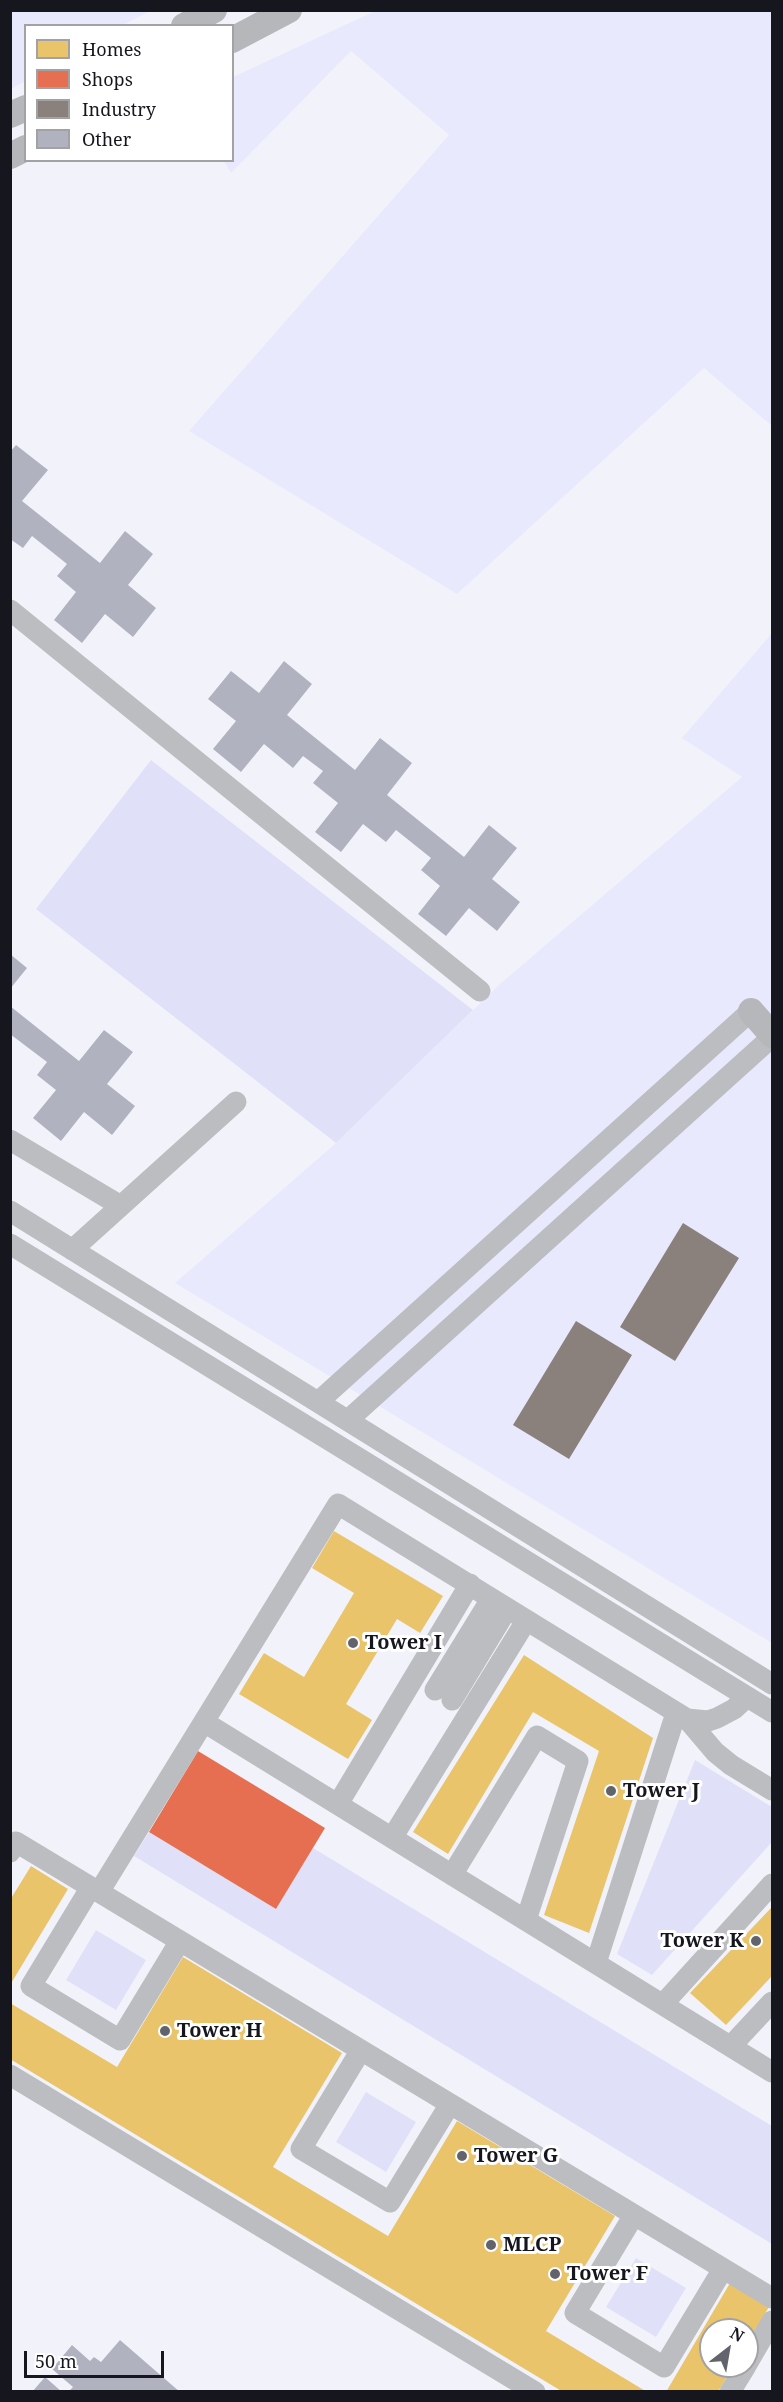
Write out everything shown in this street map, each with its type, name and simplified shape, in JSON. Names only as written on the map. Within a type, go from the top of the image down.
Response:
[{"type":"main road","points":[[188,24],[214,10]]},
{"type":"main road","points":[[234,39],[290,10]]},
{"type":"main road","points":[[10,115],[24,109]]},
{"type":"main road","points":[[10,156],[24,149]]},
{"type":"main road","points":[[751,1011],[772,1036]]},
{"type":"street","points":[[10,610],[480,991]]},
{"type":"street","points":[[318,1402],[751,1011]]},
{"type":"street","points":[[348,1420],[772,1036]]},
{"type":"street","points":[[72,1250],[236,1102]]},
{"type":"street","points":[[10,1140],[121,1206]]},
{"type":"street","points":[[10,1211],[772,1684]]},
{"type":"street","points":[[10,1244],[772,1712]]},
{"type":"street","points":[[180,1941],[120,2040],[31,1986],[204,1722],[338,1504],[682,1716],[731,1766],[772,1790]]},
{"type":"street","points":[[338,1804],[470,1584]]},
{"type":"street","points":[[444,1695],[499,1604]]},
{"type":"street","points":[[392,1838],[526,1621]]},
{"type":"street","points":[[682,1716],[708,1721],[734,1710],[747,1697]]},
{"type":"street","points":[[596,1963],[682,1716]]},
{"type":"street","points":[[204,1722],[772,2072]]},
{"type":"street","points":[[452,1875],[537,1736],[578,1761],[526,1920]]},
{"type":"street","points":[[10,1852],[16,1842],[772,2298]]},
{"type":"street","points":[[663,2004],[772,1884]]},
{"type":"street","points":[[731,2046],[772,2002]]},
{"type":"street","points":[[361,2050],[301,2149],[390,2202],[450,2104]]},
{"type":"street","points":[[10,2075],[535,2391]]},
{"type":"street","points":[[634,2215],[575,2313],[664,2367],[723,2269]]},
{"type":"street","points":[[759,2343],[772,2321]]},
{"type":"street","points":[[730,2391],[738,2378]]},
{"type":"shaded area","points":[[11,10],[150,10],[125,24],[24,24],[24,82],[11,89]]},
{"type":"shaded area","points":[[375,11],[772,11],[772,426],[704,368],[457,594],[189,431],[449,135],[351,51],[231,173],[225,162],[234,162],[234,77]]},
{"type":"shaded area","points":[[772,633],[772,1643],[175,1283],[336,1143],[500,984],[742,777],[682,738]]},
{"type":"shaded area","points":[[151,760],[473,1010],[336,1143],[36,909]]},
{"type":"shaded area","points":[[695,1760],[772,1807],[772,1842],[652,1975],[617,1954]]},
{"type":"shaded area","points":[[149,1832],[276,1909],[313,1848],[772,2126],[772,2244],[134,1856]]},
{"type":"shaded area","points":[[96,1930],[146,1960],[116,2010],[66,1980]]},
{"type":"shaded area","points":[[366,2092],[416,2122],[386,2172],[336,2142]]},
{"type":"shaded area","points":[[636,2258],[686,2288],[656,2337],[606,2307]]},
{"type":"building: Homes","name":"Tower I","points":[[334,1531],[443,1596],[420,1633],[397,1619],[346,1704],[372,1720],[348,1759],[239,1694],[264,1653],[304,1677],[354,1593],[312,1568]]},
{"type":"building: Homes","name":"Tower J","points":[[524,1655],[653,1738],[589,1933],[544,1915],[599,1751],[533,1712],[448,1854],[413,1832]]},
{"type":"building: Homes","points":[[31,1866],[68,1889],[10,1985],[10,1900]]},
{"type":"building: Homes","name":"Tower K","points":[[772,1907],[772,1976],[726,2025],[690,1993]]},
{"type":"building: Homes","points":[[183,1957],[342,2053],[273,2167],[388,2236],[457,2121],[615,2216],[546,2331],[647,2392],[563,2392],[10,2059],[10,2003],[117,2067]]},
{"type":"building: Homes","points":[[730,2283],[769,2307],[759,2323],[759,2318],[709,2318]]},
{"type":"building: Homes","points":[[699,2336],[699,2378],[726,2378],[718,2392],[666,2392]]},
{"type":"building: Shops","points":[[198,1751],[325,1828],[276,1909],[149,1832]]},
{"type":"building: Industry","points":[[683,1223],[739,1258],[675,1361],[620,1327]]},
{"type":"building: Industry","points":[[576,1321],[632,1355],[569,1459],[513,1425]]},
{"type":"building: Other","points":[[16,445],[48,470],[22,501],[100,563],[125,531],[153,554],[128,585],[156,608],[133,637],[105,614],[82,643],[54,620],[76,592],[57,576],[67,564],[32,536],[23,548],[10,539],[10,452]]},
{"type":"building: Other","points":[[284,661],[312,684],[287,715],[355,770],[380,738],[412,763],[387,795],[464,857],[489,825],[517,848],[492,879],[520,902],[497,931],[469,908],[446,936],[418,914],[440,886],[421,870],[431,858],[396,830],[386,842],[363,824],[341,852],[315,832],[338,803],[313,783],[323,771],[303,756],[293,768],[264,744],[241,772],[213,749],[236,721],[208,699],[231,671],[259,693]]},
{"type":"building: Other","points":[[10,954],[27,968],[10,989]]},
{"type":"building: Other","points":[[10,1006],[79,1061],[104,1030],[133,1052],[107,1084],[135,1106],[112,1135],[84,1112],[61,1141],[33,1118],[56,1090],[37,1075],[47,1062],[10,1034]]},
{"type":"building: Other","points":[[120,2340],[180,2392],[68,2392],[73,2387],[52,2369],[72,2345],[90,2361],[94,2357],[101,2362]]},
{"type":"building: Other","points":[[45,2377],[62,2392],[32,2392]]},
{"type":"place","name":"Tower I","points":[[353,1643]]},
{"type":"place","name":"Tower J","points":[[611,1791]]},
{"type":"place","name":"Tower K","points":[[756,1941]]},
{"type":"place","name":"Tower H","points":[[165,2031]]},
{"type":"place","name":"Tower G","points":[[462,2156]]},
{"type":"place","name":"MLCP","points":[[491,2245]]},
{"type":"place","name":"Tower F","points":[[555,2274]]}]
